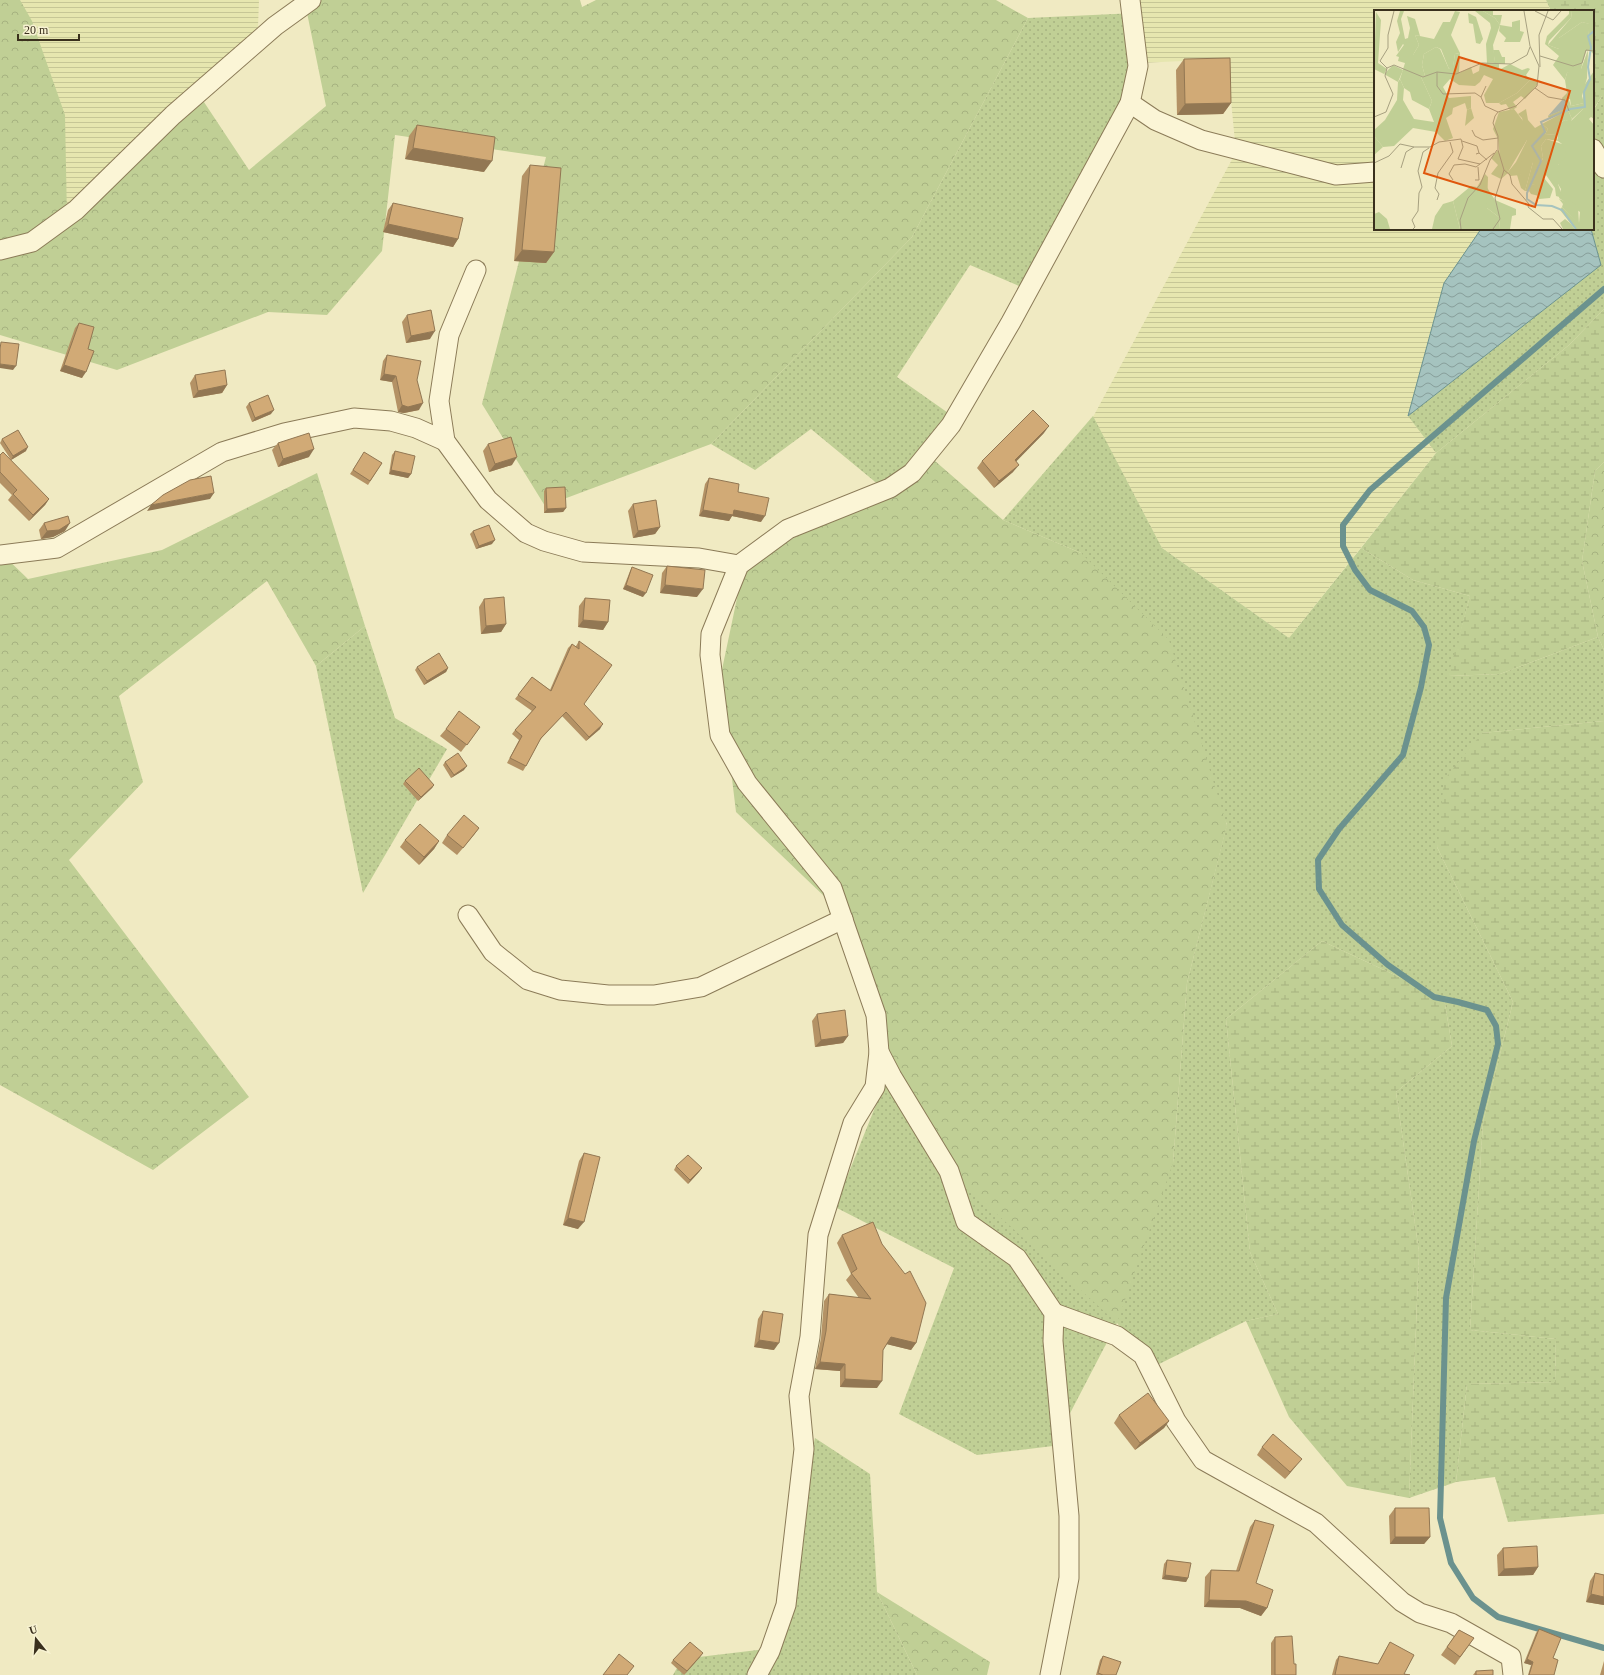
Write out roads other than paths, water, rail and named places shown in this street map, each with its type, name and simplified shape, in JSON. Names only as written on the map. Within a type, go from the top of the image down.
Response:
[{"type":"street","points":[[0,250],[32,242],[76,210],[174,114],[275,26],[311,0]]},
{"type":"street","points":[[756,1675],[770,1651],[786,1605],[804,1449],[799,1396],[810,1337],[818,1235],[853,1123],[875,1087],[879,1052],[876,1015],[832,888],[747,783],[720,735],[710,656],[711,634],[738,565],[788,529],[890,488],[912,473],[951,425],[1007,329],[1130,103],[1138,66],[1130,0]]},
{"type":"street","points":[[1130,103],[1154,120],[1201,140],[1336,175],[1374,172]]},
{"type":"street","points":[[1594,151],[1604,168]]},
{"type":"street","points":[[445,442],[439,401],[449,335],[476,270]]},
{"type":"street","points":[[0,555],[57,548],[222,452],[284,433],[354,418],[391,421],[416,428],[445,442],[488,500],[526,533],[544,541],[583,552],[699,558],[738,565]]},
{"type":"street","points":[[468,914],[494,952],[528,980],[560,990],[608,995],[654,995],[701,987],[843,919]]},
{"type":"street","points":[[879,1052],[892,1077],[949,1171],[966,1222],[1017,1258],[1054,1313],[1116,1336],[1143,1355],[1176,1421],[1203,1460],[1316,1523],[1402,1602],[1420,1613],[1451,1623],[1510,1657],[1513,1675]]},
{"type":"street","points":[[1050,1675],[1069,1578],[1068,1516],[1053,1341],[1054,1313]]},
{"type":"water","points":[[1480,230],[1591,230],[1601,265],[1408,416],[1444,283]]},
{"type":"waterway","points":[[1604,289],[1370,490],[1343,525],[1343,546],[1355,570],[1370,590],[1412,611],[1424,627],[1429,645],[1421,687],[1403,755],[1339,829],[1318,860],[1319,889],[1342,925],[1388,965],[1434,997],[1487,1010],[1496,1026],[1498,1044],[1474,1141],[1446,1298],[1440,1518],[1451,1563],[1473,1598],[1498,1617],[1604,1648]]}]
